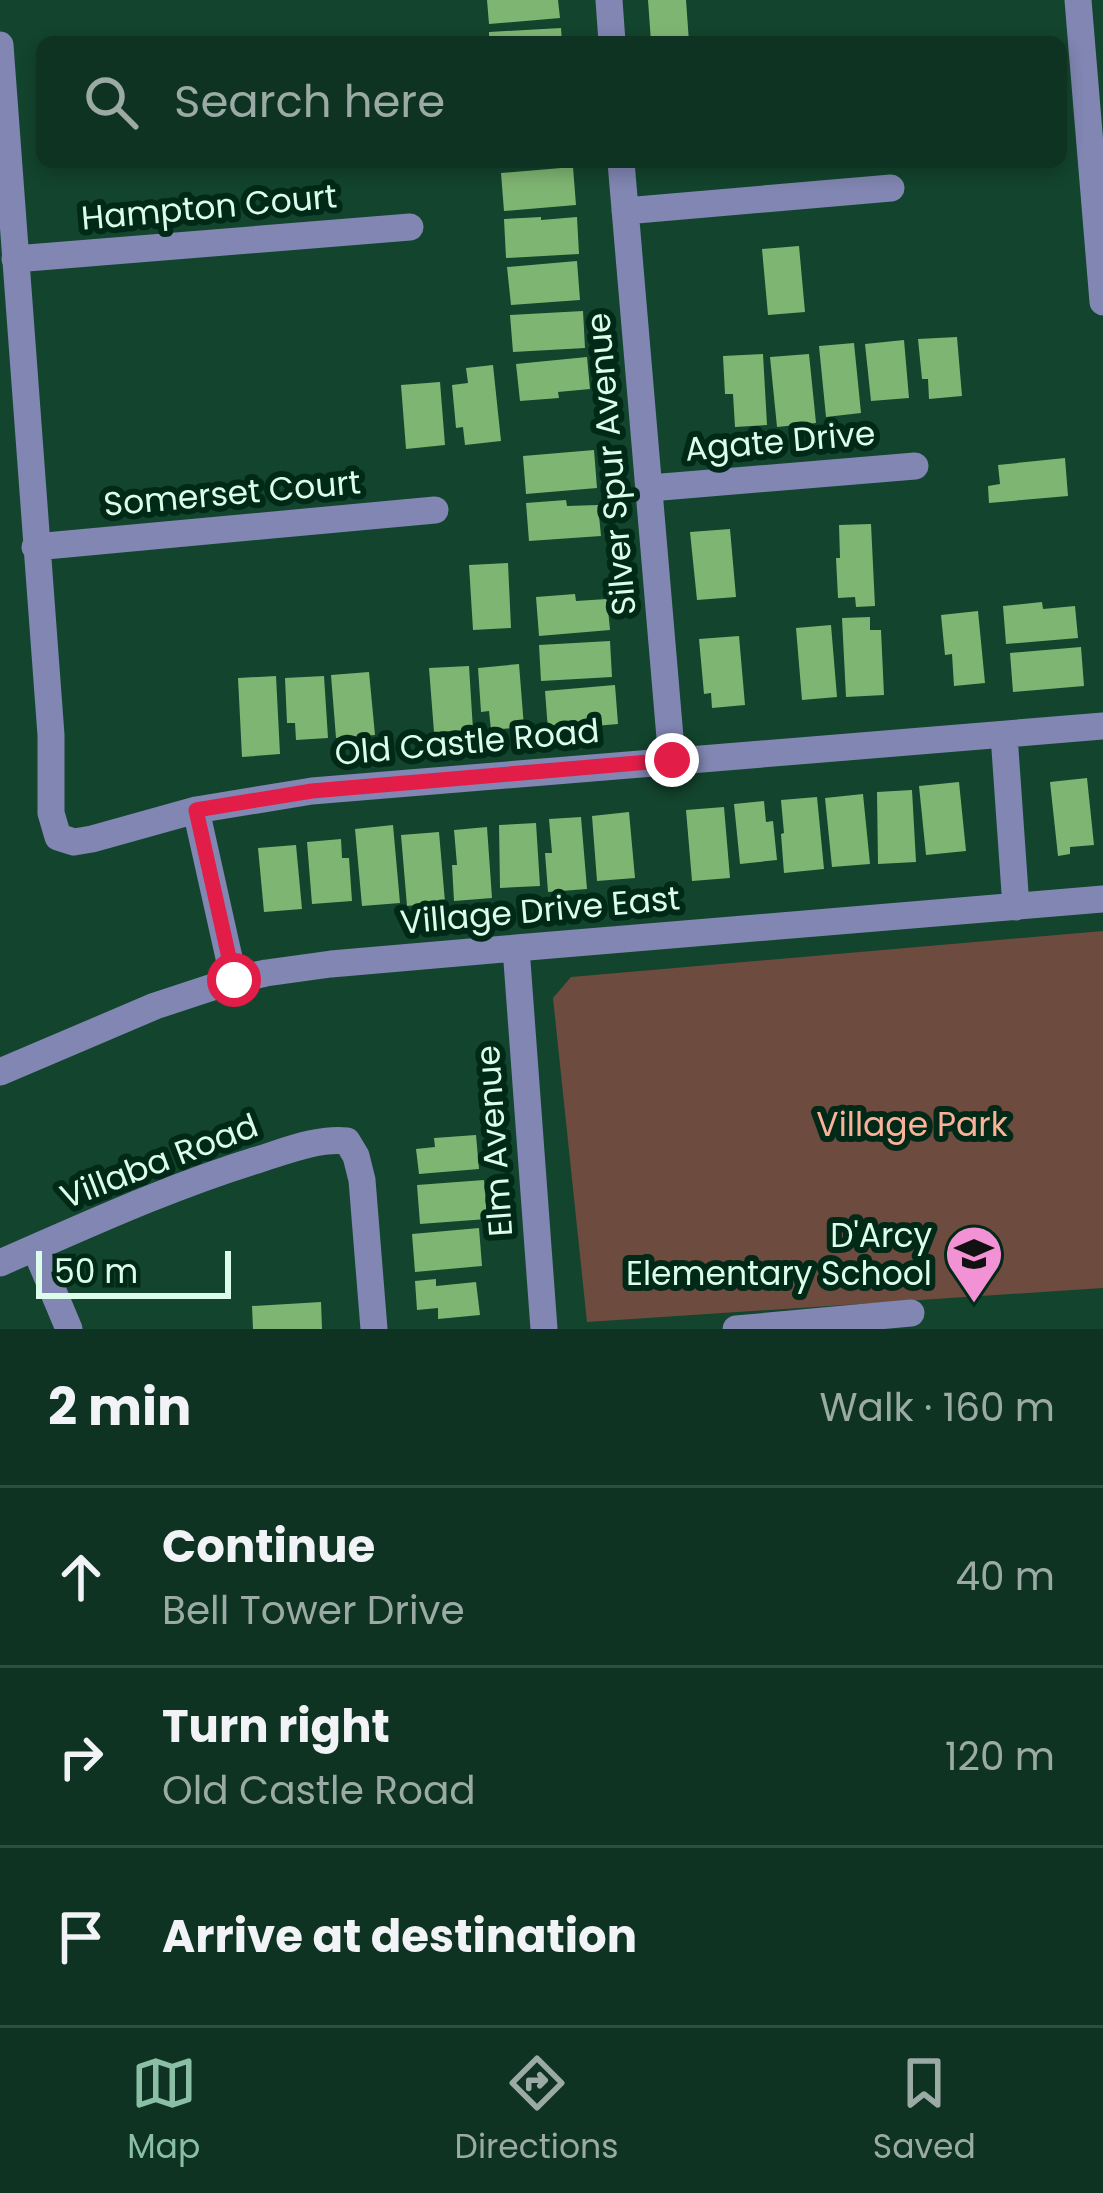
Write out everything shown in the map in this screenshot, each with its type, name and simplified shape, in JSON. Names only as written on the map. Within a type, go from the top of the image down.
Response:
[{"type":"street","points":[[609,0],[612,36]]},
{"type":"street","points":[[1078,0],[1103,302]]},
{"type":"street","points":[[0,45],[35,547]]},
{"type":"street","name":"Silver Spur Avenue","points":[[621,168],[672,760]]},
{"type":"street","points":[[625,211],[891,188]]},
{"type":"street","name":"Hampton Court","points":[[15,259],[410,226]]},
{"type":"street","name":"Agate Drive","points":[[650,488],[915,466]]},
{"type":"street","name":"Somerset Court","points":[[35,547],[435,511]]},
{"type":"street","name":"Old Castle Road","points":[[35,547],[51,735],[51,814],[58,837],[74,842],[196,810],[344,788],[1103,726]]},
{"type":"street","points":[[1004,735],[1016,907]]},
{"type":"street","points":[[196,810],[234,980]]},
{"type":"street","name":"Village Drive East","points":[[0,1072],[154,1006],[234,980],[314,966],[1103,899]]},
{"type":"street","name":"Elm Avenue","points":[[516,948],[544,1329]]},
{"type":"street","name":"Villaba Road","points":[[0,1263],[232,1168],[314,1143],[347,1142],[362,1180],[374,1329]]},
{"type":"street","points":[[34,1248],[68,1329]]},
{"type":"street","points":[[736,1329],[911,1313]]},
{"type":"green space","name":"Village Park","points":[[1103,931],[1103,1288],[587,1322],[553,998],[571,977]]},
{"type":"building","points":[[487,0],[558,0],[560,18],[489,24]]},
{"type":"building","points":[[648,0],[686,0],[689,36],[651,36]]},
{"type":"building","points":[[561,28],[562,36],[489,36],[489,32]]},
{"type":"building","points":[[573,168],[576,205],[504,211],[501,173]]},
{"type":"building","points":[[577,217],[579,254],[506,258],[504,219]]},
{"type":"building","points":[[799,246],[805,312],[768,315],[762,249]]},
{"type":"building","points":[[577,261],[580,300],[511,305],[507,267]]},
{"type":"building","points":[[583,311],[585,348],[513,352],[510,315]]},
{"type":"building","points":[[957,337],[962,396],[929,399],[918,339]]},
{"type":"building","points":[[904,340],[909,398],[871,401],[865,344]]},
{"type":"building","points":[[854,343],[861,413],[826,417],[819,346]]},
{"type":"building","points":[[763,354],[767,425],[735,427],[733,394],[725,394],[723,356]]},
{"type":"building","points":[[809,354],[816,423],[777,427],[770,357]]},
{"type":"building","points":[[587,357],[590,389],[558,392],[559,398],[520,401],[516,364]]},
{"type":"building","points":[[493,365],[501,441],[465,445],[463,427],[456,428],[452,385],[468,383],[466,368]]},
{"type":"building","points":[[440,382],[445,445],[406,449],[401,385]]},
{"type":"building","points":[[594,450],[597,488],[526,494],[523,456]]},
{"type":"building","points":[[1065,458],[1068,496],[989,503],[988,486],[1000,484],[998,465]]},
{"type":"building","points":[[566,500],[567,506],[598,505],[601,536],[529,541],[526,503]]},
{"type":"building","points":[[871,524],[875,606],[856,607],[855,597],[838,598],[839,525]]},
{"type":"building","points":[[730,529],[736,597],[697,600],[690,532]]},
{"type":"building","points":[[508,563],[511,628],[473,630],[469,565]]},
{"type":"building","points":[[575,594],[576,601],[607,599],[610,630],[539,636],[536,597]]},
{"type":"building","points":[[1042,602],[1043,609],[1075,606],[1078,638],[1006,644],[1003,606]]},
{"type":"building","points":[[978,611],[985,683],[954,686],[952,654],[945,655],[941,615]]},
{"type":"building","points":[[870,617],[870,630],[881,630],[884,695],[846,697],[842,618]]},
{"type":"building","points":[[831,625],[837,697],[802,700],[796,628]]},
{"type":"building","points":[[739,636],[745,705],[712,708],[711,693],[704,694],[699,639]]},
{"type":"building","points":[[610,641],[612,677],[541,681],[539,645]]},
{"type":"building","points":[[1081,647],[1084,686],[1013,692],[1010,653]]},
{"type":"building","points":[[519,664],[524,727],[491,730],[489,711],[481,712],[478,668]]},
{"type":"building","points":[[469,666],[473,730],[434,732],[429,668]]},
{"type":"building","points":[[369,672],[375,735],[336,738],[331,675]]},
{"type":"building","points":[[276,676],[280,754],[242,757],[238,678]]},
{"type":"building","points":[[324,676],[328,738],[296,740],[295,723],[287,723],[285,678]]},
{"type":"building","points":[[615,685],[618,724],[548,730],[545,691]]},
{"type":"building","points":[[1087,778],[1094,845],[1070,847],[1070,854],[1058,856],[1050,782]]},
{"type":"building","points":[[959,782],[966,851],[926,855],[919,786]]},
{"type":"building","points":[[912,790],[916,862],[878,864],[877,792]]},
{"type":"building","points":[[863,794],[870,864],[832,867],[825,798]]},
{"type":"building","points":[[817,797],[824,869],[784,873],[781,800]]},
{"type":"building","points":[[764,801],[766,822],[773,821],[777,860],[740,864],[734,804]]},
{"type":"building","points":[[724,807],[730,878],[692,881],[686,810]]},
{"type":"building","points":[[629,812],[635,878],[597,881],[592,816]]},
{"type":"building","points":[[581,817],[587,889],[548,892],[549,819]]},
{"type":"building","points":[[536,823],[540,886],[500,888],[499,825]]},
{"type":"building","points":[[393,825],[400,903],[362,906],[355,829]]},
{"type":"building","points":[[487,827],[492,898],[454,901],[454,830]]},
{"type":"building","points":[[439,832],[445,902],[407,906],[401,835]]},
{"type":"building","points":[[341,839],[342,858],[349,858],[352,901],[312,904],[307,842]]},
{"type":"building","points":[[296,845],[302,909],[264,912],[258,848]]},
{"type":"building","points":[[476,1135],[479,1169],[419,1174],[416,1149],[435,1147],[434,1138]]},
{"type":"building","points":[[484,1180],[487,1219],[420,1224],[417,1185]]},
{"type":"building","points":[[479,1228],[482,1266],[415,1272],[412,1234]]},
{"type":"building","points":[[436,1279],[436,1286],[476,1282],[480,1315],[438,1319],[438,1308],[417,1310],[415,1281]]},
{"type":"building","points":[[321,1302],[322,1329],[253,1329],[252,1306]]},
{"type":"place","name":"D'Arcy Elementary School","points":[[974,1305]]},
{"type":"route","points":[[234,980],[196,810],[312,791],[672,760]]}]
